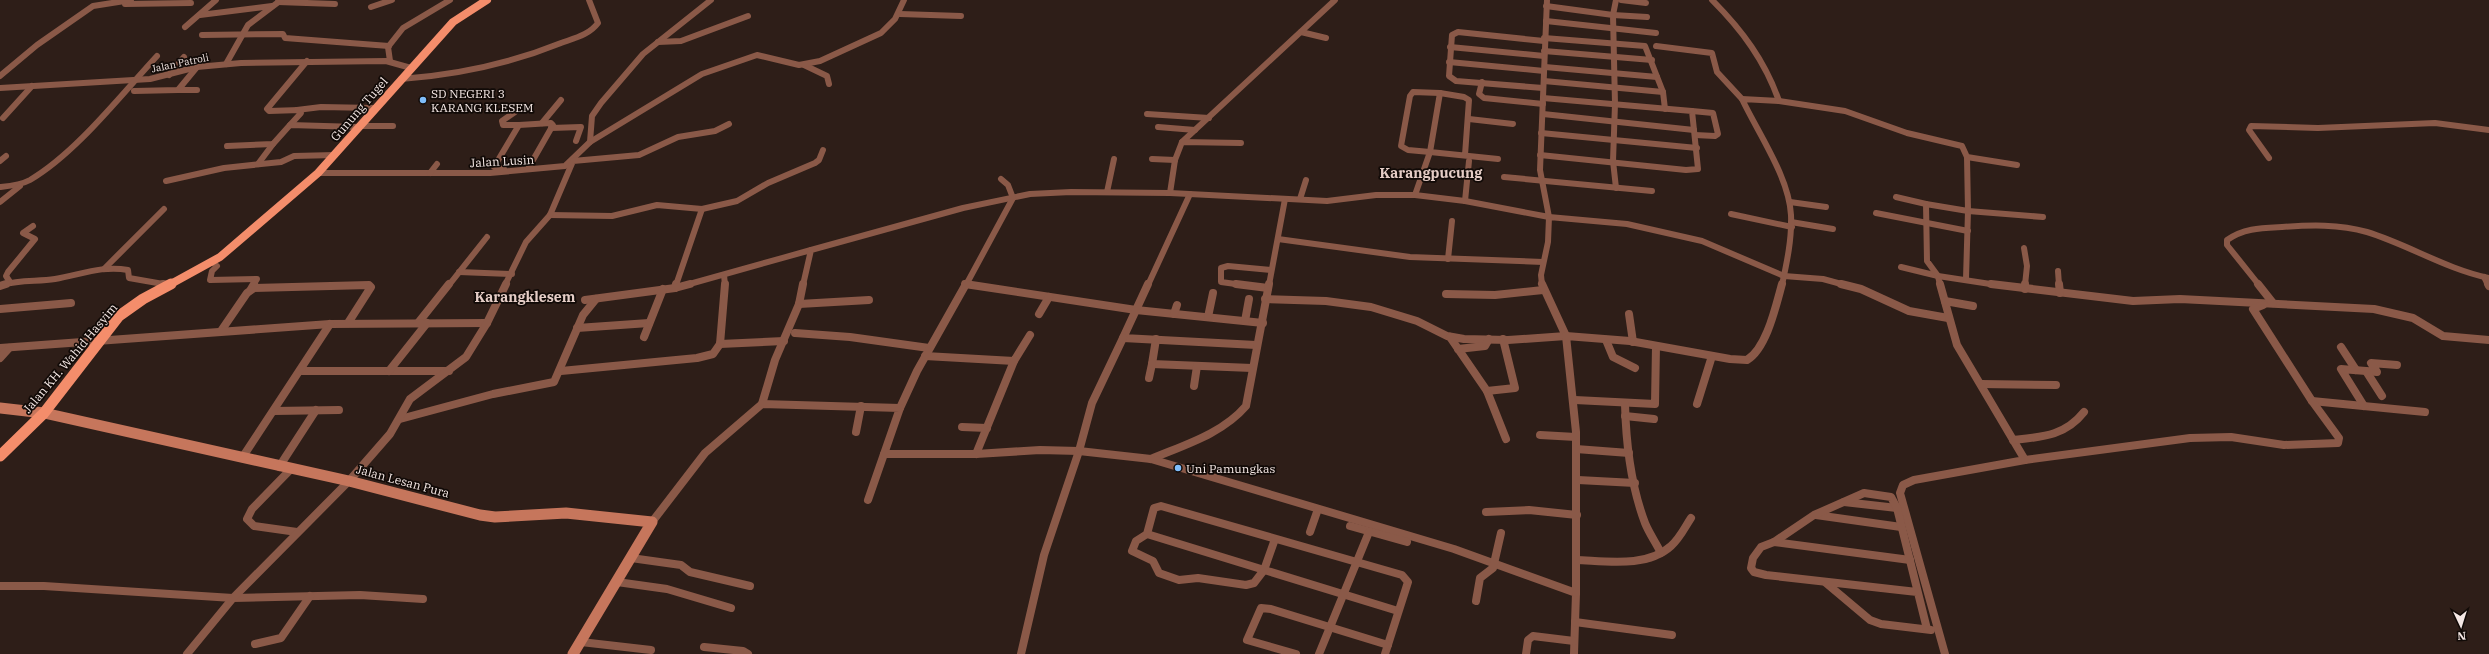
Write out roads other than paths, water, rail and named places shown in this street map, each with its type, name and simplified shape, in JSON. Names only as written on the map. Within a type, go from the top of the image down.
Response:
[{"type":"main road","name":"Gunung Tugel","points":[[248,234],[318,173],[374,108],[455,20],[487,0]]},
{"type":"main road","name":"Jalan KH. Wahid Hasyim","points":[[0,456],[44,413],[101,338],[128,309],[212,262],[248,234]]},
{"type":"street","points":[[123,3],[131,0]]},
{"type":"street","points":[[185,27],[216,0]]},
{"type":"street","points":[[371,7],[392,0]]},
{"type":"street","points":[[401,79],[441,77],[494,68],[519,60],[585,34],[598,23],[589,0]]},
{"type":"street","points":[[590,142],[591,120],[594,112],[643,54],[710,0]]},
{"type":"street","points":[[802,65],[817,63],[875,36],[890,26],[900,14],[904,0]]},
{"type":"street","points":[[1170,194],[1175,160],[1182,142],[1334,0]]},
{"type":"street","points":[[1616,0],[1613,14],[1613,72],[1616,104],[1613,161],[1616,188]]},
{"type":"street","points":[[1621,0],[1646,3]]},
{"type":"street","points":[[1712,0],[1747,37],[1764,61],[1779,101]]},
{"type":"street","points":[[226,64],[248,25],[280,1],[335,4]]},
{"type":"street","points":[[390,61],[389,46],[404,28],[447,1]]},
{"type":"street","points":[[0,76],[37,45],[98,2],[191,3]]},
{"type":"street","points":[[1574,654],[1578,480],[1574,378],[1566,336],[1543,290],[1541,274],[1548,242],[1549,217],[1542,181],[1540,155],[1543,114],[1546,3],[1613,14],[1646,17]]},
{"type":"street","points":[[200,15],[272,6]]},
{"type":"street","points":[[900,14],[961,16]]},
{"type":"street","points":[[658,42],[681,41],[748,16]]},
{"type":"street","points":[[1546,21],[1656,33]]},
{"type":"street","points":[[1301,32],[1326,38]]},
{"type":"street","points":[[1663,92],[1615,87],[1482,82],[1452,79],[1449,76],[1452,35],[1458,32],[1645,46],[1652,60],[1663,92],[1665,109]]},
{"type":"street","points":[[202,35],[242,36],[274,33],[283,34],[285,38],[389,46]]},
{"type":"street","points":[[1265,299],[1324,301],[1364,305],[1426,325],[1450,337],[1503,339],[1566,336],[1633,342],[1742,360],[1751,357],[1770,323],[1781,293],[1792,224],[1790,202],[1742,99],[1717,72],[1712,53],[1656,46]]},
{"type":"street","points":[[1450,47],[1652,60]]},
{"type":"street","points":[[187,654],[233,598],[349,481],[390,434],[400,419],[410,399],[466,357],[487,323],[529,237],[550,215],[573,161],[580,150],[590,142],[664,99],[702,74],[752,56],[766,55],[802,65],[827,76],[829,84]]},
{"type":"street","points":[[0,202],[22,184],[35,177],[79,139],[132,80],[157,56]]},
{"type":"street","points":[[169,75],[184,57]]},
{"type":"street","points":[[307,61],[267,109],[269,111],[321,107],[374,108]]},
{"type":"street","name":"Jalan Patroli","points":[[0,88],[132,80],[169,75],[197,67],[226,64],[307,61],[390,61],[410,68]]},
{"type":"street","points":[[1449,62],[1544,69],[1613,72],[1657,77]]},
{"type":"street","points":[[178,90],[197,67]]},
{"type":"street","points":[[1482,82],[1480,94],[1484,98],[1616,104],[1713,113],[1718,134],[1715,136],[1614,121],[1543,114]]},
{"type":"street","points":[[3,118],[32,86]]},
{"type":"street","points":[[134,91],[197,90]]},
{"type":"street","points":[[1465,155],[1469,119],[1468,98],[1418,91],[1411,93],[1401,146],[1408,150],[1498,159]]},
{"type":"street","points":[[1415,195],[1430,152],[1440,93]]},
{"type":"street","points":[[1742,99],[1779,101],[1855,114],[1907,133],[1959,145],[1964,148],[1967,157],[1968,211],[1966,280]]},
{"type":"street","points":[[542,124],[561,100]]},
{"type":"street","points":[[258,164],[273,144],[301,113],[297,110]]},
{"type":"street","points":[[1540,155],[1694,170],[1698,169],[1692,111]]},
{"type":"street","points":[[516,112],[502,124],[519,125],[550,123],[553,125],[528,169],[494,167],[519,125]]},
{"type":"street","points":[[1147,114],[1209,118]]},
{"type":"street","points":[[1469,119],[1512,124]]},
{"type":"street","points":[[2269,158],[2249,130],[2251,126],[2318,128],[2435,123],[2489,130]]},
{"type":"street","points":[[290,124],[358,127],[393,126]]},
{"type":"street","name":"Jalan Lusin","points":[[318,173],[430,173],[559,167],[573,161],[638,155],[678,137],[715,131],[729,124]]},
{"type":"street","points":[[551,128],[581,127],[576,141]]},
{"type":"street","points":[[1158,127],[1195,130]]},
{"type":"street","points":[[1541,134],[1697,148]]},
{"type":"street","points":[[1182,142],[1241,143]]},
{"type":"street","points":[[227,146],[273,144]]},
{"type":"street","points":[[550,215],[612,216],[657,205],[702,209],[737,201],[768,183],[815,163],[819,160],[823,150]]},
{"type":"street","points":[[166,181],[224,168],[281,162],[294,156],[335,155]]},
{"type":"street","points":[[0,161],[6,156]]},
{"type":"street","points":[[1967,157],[2017,165]]},
{"type":"street","points":[[1107,192],[1114,159]]},
{"type":"street","points":[[1152,160],[1175,160]]},
{"type":"street","points":[[1465,201],[1469,161]]},
{"type":"street","points":[[430,173],[437,164]]},
{"type":"street","points":[[1504,177],[1652,191]]},
{"type":"street","points":[[868,500],[900,408],[925,356],[1009,209],[1013,198],[1008,185],[1001,179]]},
{"type":"street","points":[[1300,199],[1306,180]]},
{"type":"street","points":[[0,187],[22,184]]},
{"type":"street","points":[[585,300],[675,288],[963,208],[1013,198],[1064,192],[1190,194],[1344,201],[1376,195],[1415,195],[1465,201],[1549,217],[1633,225],[1695,240],[1726,250],[1784,276],[1822,279],[1861,289],[1909,311],[1948,318]]},
{"type":"street","points":[[1021,654],[1044,555],[1079,451],[1092,403],[1190,194]]},
{"type":"street","points":[[1896,197],[1968,211],[2043,217]]},
{"type":"street","points":[[1151,459],[1223,426],[1241,413],[1247,401],[1256,345],[1262,323],[1265,299],[1285,199]]},
{"type":"street","points":[[1790,202],[1826,208]]},
{"type":"street","points":[[1926,204],[1925,223],[1927,261],[1938,276],[1948,318],[1957,345],[2025,460]]},
{"type":"street","points":[[104,269],[164,209]]},
{"type":"street","points":[[675,288],[702,209]]},
{"type":"street","points":[[1876,213],[1968,231]]},
{"type":"street","points":[[1731,214],[1833,229]]},
{"type":"street","points":[[1448,258],[1452,221]]},
{"type":"street","points":[[10,282],[6,276],[8,272],[35,239],[23,233],[26,229],[33,226]]},
{"type":"street","points":[[2273,302],[2227,245],[2227,240],[2235,234],[2245,230],[2297,226],[2337,226],[2368,232],[2486,278],[2489,286]]},
{"type":"street","points":[[418,322],[487,236]]},
{"type":"street","points":[[1278,239],[1388,254],[1543,262]]},
{"type":"street","points":[[2024,248],[2027,266],[2024,289]]},
{"type":"street","points":[[573,654],[652,522],[705,453],[762,404],[775,360],[799,304],[811,250]]},
{"type":"street","points":[[212,262],[217,266],[212,270],[210,280],[257,279],[221,331]]},
{"type":"street","points":[[1268,288],[1220,282],[1219,274],[1221,268],[1228,266],[1271,270]]},
{"type":"street","points":[[1901,268],[1938,276],[2024,289],[2121,300],[2133,301],[2180,299],[2273,302],[2388,311],[2413,318],[2444,336],[2489,340]]},
{"type":"street","points":[[0,286],[10,282],[50,280],[104,269],[124,269],[130,272],[130,278],[170,285]]},
{"type":"street","points":[[2058,271],[2060,293]]},
{"type":"street","points":[[459,272],[512,274]]},
{"type":"street","points":[[561,371],[697,358],[713,354],[720,344],[725,285],[724,275]]},
{"type":"street","points":[[965,284],[1136,310],[1262,323]]},
{"type":"street","points":[[251,289],[368,285],[371,288],[348,323]]},
{"type":"street","points":[[644,337],[663,289]]},
{"type":"street","points":[[1446,294],[1495,295],[1543,290]]},
{"type":"street","points":[[1208,317],[1214,293]]},
{"type":"street","points":[[1039,314],[1049,297]]},
{"type":"street","points":[[400,419],[493,394],[547,385],[554,382],[561,371],[567,349],[583,315],[596,298]]},
{"type":"street","points":[[799,304],[869,300]]},
{"type":"street","points":[[1244,321],[1249,300]]},
{"type":"street","points":[[1944,301],[1973,306]]},
{"type":"street","points":[[1945,654],[1937,630],[1900,493],[1902,485],[1914,480],[2025,460],[2148,442],[2231,437],[2284,445],[2319,445],[2338,442],[2338,438],[2252,309],[2256,305],[2273,302]]},
{"type":"street","points":[[0,309],[71,303]]},
{"type":"street","points":[[1174,314],[1177,305]]},
{"type":"street","points":[[1629,314],[1633,342]]},
{"type":"street","points":[[389,371],[427,322]]},
{"type":"street","points":[[0,348],[101,338],[348,323],[487,323]]},
{"type":"street","points":[[577,328],[649,323]]},
{"type":"street","points":[[242,458],[330,324]]},
{"type":"street","points":[[795,333],[850,336],[929,348]]},
{"type":"street","points":[[976,454],[1014,361],[1030,335]]},
{"type":"street","points":[[1450,337],[1487,391],[1501,422],[1506,440]]},
{"type":"street","points":[[1123,338],[1256,345]]},
{"type":"street","points":[[1149,378],[1156,339]]},
{"type":"street","points":[[1458,349],[1485,346],[1488,344],[1489,339]]},
{"type":"street","points":[[1487,391],[1515,388],[1503,339]]},
{"type":"street","points":[[1606,340],[1613,357],[1635,368]]},
{"type":"street","points":[[720,344],[784,341]]},
{"type":"street","points":[[1575,400],[1652,405],[1656,403],[1656,346]]},
{"type":"street","points":[[2341,347],[2356,370]]},
{"type":"street","points":[[0,358],[9,348]]},
{"type":"street","points":[[925,356],[1014,361]]},
{"type":"street","points":[[1697,404],[1712,356]]},
{"type":"street","points":[[2364,406],[2341,369],[2377,372],[2371,363],[2397,365]]},
{"type":"street","points":[[1152,364],[1252,368]]},
{"type":"street","points":[[1194,386],[1197,366]]},
{"type":"street","points":[[300,371],[449,371]]},
{"type":"street","points":[[2366,371],[2382,396]]},
{"type":"street","points":[[1981,384],[2056,385]]},
{"type":"street","points":[[2312,401],[2425,412]]},
{"type":"street","points":[[762,404],[900,408]]},
{"type":"street","points":[[1625,404],[1629,453],[1635,483],[1645,522],[1661,553]]},
{"type":"street","points":[[856,432],[861,406]]},
{"type":"street","name":"Jalan Lesan Pura","points":[[0,408],[44,413],[279,467],[349,481],[488,517],[566,513],[652,522]]},
{"type":"street","points":[[279,467],[316,410]]},
{"type":"street","points":[[274,411],[339,410]]},
{"type":"street","points":[[2013,440],[2056,435],[2071,428],[2084,412]]},
{"type":"street","points":[[1625,416],[1654,419]]},
{"type":"street","points":[[962,427],[987,428]]},
{"type":"street","points":[[1540,435],[1576,437]]},
{"type":"street","points":[[1576,449],[1629,453]]},
{"type":"street","points":[[884,454],[976,454],[1040,450],[1079,451],[1151,459],[1454,549],[1576,593]]},
{"type":"street","points":[[291,469],[252,509],[247,519],[254,526],[297,532]]},
{"type":"street","points":[[1578,480],[1635,483]]},
{"type":"street","points":[[1918,592],[1826,582],[1754,572],[1751,568],[1756,552],[1774,542],[1814,515],[1860,494],[1876,494],[1891,497],[1897,508],[1901,527],[1910,560],[1918,592],[1927,629]]},
{"type":"street","points":[[1844,502],[1897,508]]},
{"type":"street","points":[[1275,539],[1264,570],[1254,582],[1238,586],[1207,579],[1173,579],[1159,573],[1153,561],[1132,551],[1136,541],[1147,534],[1154,508],[1161,506],[1357,561],[1406,577],[1408,582],[1385,654]]},
{"type":"street","points":[[1310,532],[1318,509]]},
{"type":"street","points":[[1486,512],[1529,510],[1577,515]]},
{"type":"street","points":[[1814,515],[1901,527]]},
{"type":"street","points":[[1576,560],[1644,559],[1661,553],[1672,545],[1691,518]]},
{"type":"street","points":[[1350,526],[1407,542]]},
{"type":"street","points":[[1319,654],[1369,532]]},
{"type":"street","points":[[1147,534],[1398,611]]},
{"type":"street","points":[[1476,601],[1480,578],[1493,568],[1501,534]]},
{"type":"street","points":[[1774,542],[1910,560]]},
{"type":"street","points":[[631,558],[681,565],[690,572],[750,586]]},
{"type":"street","points":[[617,582],[667,589],[731,608]]},
{"type":"street","points":[[1826,582],[1870,620],[1881,624],[1937,630]]},
{"type":"street","points":[[0,586],[44,586],[233,598],[366,595],[423,599]]},
{"type":"street","points":[[255,644],[281,638],[310,596]]},
{"type":"street","points":[[1296,654],[1248,640],[1261,608],[1271,609],[1330,629],[1388,645]]},
{"type":"street","points":[[1575,622],[1672,635]]},
{"type":"street","points":[[1526,654],[1528,640],[1533,636],[1574,641]]},
{"type":"street","points":[[581,642],[651,650]]},
{"type":"street","points":[[704,647],[743,651],[748,654]]},
{"type":"place","name":"SD NEGERI 3 KARANG KLESEM","points":[[423,100]]},
{"type":"place","name":"Uni Pamungkas","points":[[1178,468]]},
{"type":"district","name":"Karangpucung","points":[[1431,173]]},
{"type":"district","name":"Karangklesem","points":[[525,297]]}]
